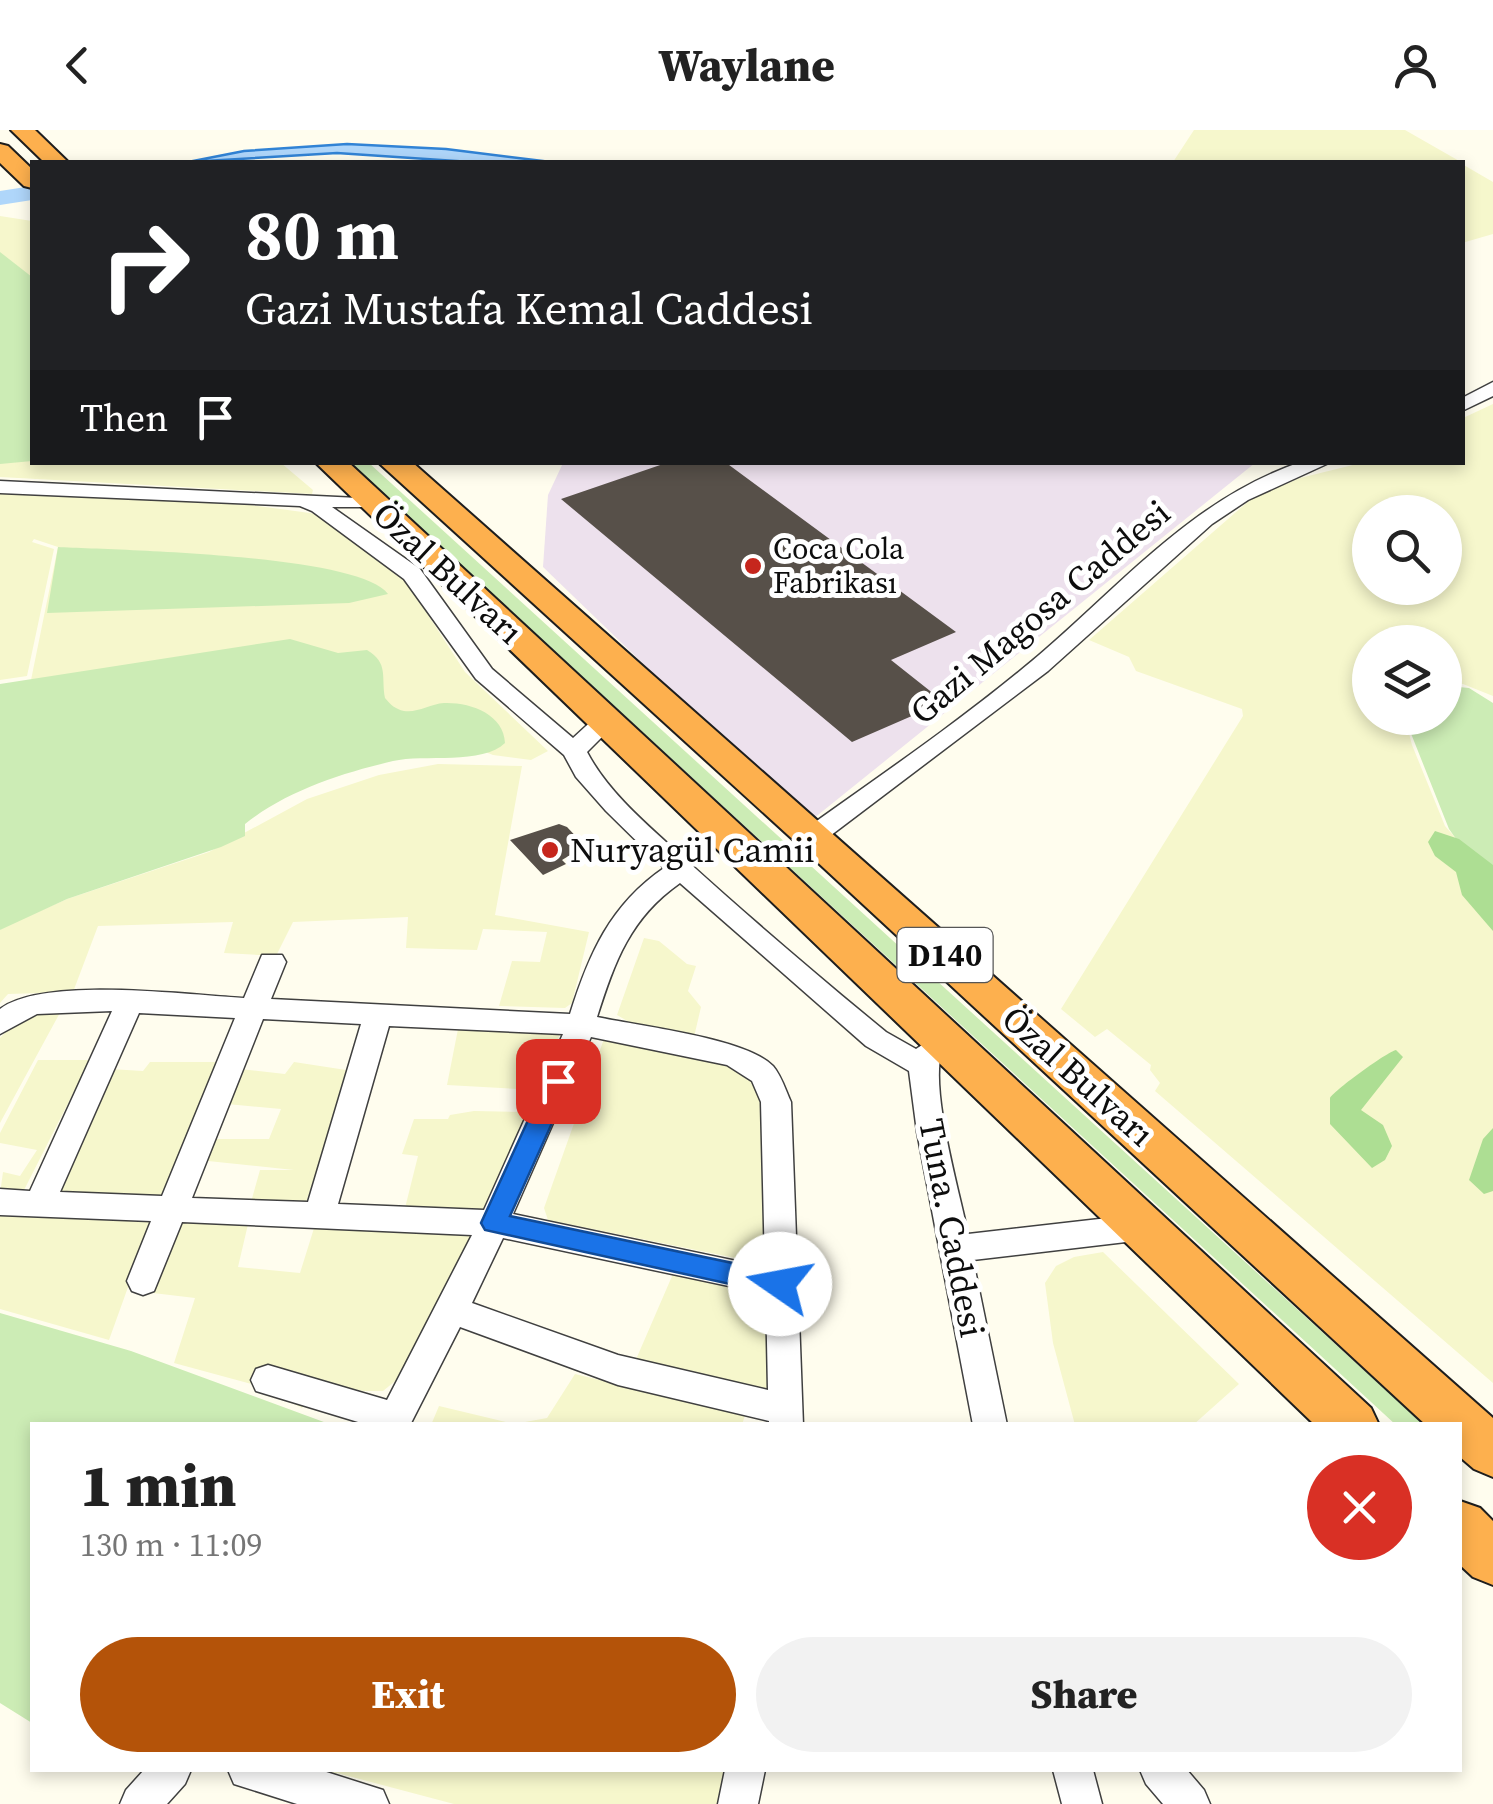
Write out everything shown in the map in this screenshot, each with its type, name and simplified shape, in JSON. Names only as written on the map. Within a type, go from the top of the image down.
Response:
[{"type":"highway","points":[[22,130],[55,160]]},
{"type":"highway","points":[[0,150],[30,178]]},
{"type":"highway","name":"Özal Bulvarı","points":[[333,465],[606,720],[930,1048],[1143,1227],[1349,1422]]},
{"type":"highway","name":"Özal Bulvarı","points":[[396,465],[1460,1422]]},
{"type":"highway","name":"Özal Bulvarı","points":[[1462,1424],[1493,1452]]},
{"type":"highway","points":[[1462,1529],[1493,1558]]},
{"type":"street","points":[[1465,404],[1493,388]]},
{"type":"street","name":"Gazi Magosa Caddesi","points":[[813,836],[1040,666],[1205,520],[1267,481],[1313,465]]},
{"type":"street","points":[[0,486],[372,503]]},
{"type":"street","points":[[306,502],[319,506],[352,534],[412,574],[484,674],[574,751],[578,768],[680,870],[880,1041],[930,1048]]},
{"type":"street","points":[[574,751],[606,720]]},
{"type":"street","points":[[268,1380],[394,1421],[494,1223],[583,1025],[606,949],[617,929],[653,887],[680,870]]},
{"type":"street","points":[[142,1280],[272,962]]},
{"type":"street","points":[[40,1202],[130,1002]]},
{"type":"street","points":[[0,1024],[19,1009],[36,1004],[130,1002],[583,1025],[718,1050],[763,1074],[776,1102],[786,1418],[618,1370],[452,1310]]},
{"type":"street","points":[[319,1216],[378,1013]]},
{"type":"street","name":"Tuna. Caddesi","points":[[930,1048],[954,1250],[989,1422]]},
{"type":"street","points":[[0,1202],[494,1223],[780,1284]]},
{"type":"street","points":[[954,1250],[1143,1227]]},
{"type":"street","points":[[140,1804],[169,1772]]},
{"type":"street","points":[[255,1772],[369,1804]]},
{"type":"street","points":[[738,1804],[745,1772]]},
{"type":"street","points":[[1074,1772],[1082,1804]]},
{"type":"street","points":[[1162,1772],[1190,1804]]},
{"type":"shaded area","points":[[562,465],[1253,465],[808,823],[543,567],[548,495]]},
{"type":"green space","points":[[1194,130],[1405,130],[1458,160],[1174,160]]},
{"type":"green space","points":[[1465,166],[1493,182],[1493,234],[1465,242]]},
{"type":"green space","points":[[0,216],[30,221],[30,465],[283,465],[313,490],[312,494],[0,477]]},
{"type":"green space","points":[[0,252],[30,275],[30,461],[0,464]]},
{"type":"green space","points":[[1493,404],[1493,696],[1462,684],[1462,625],[1352,625],[1352,735],[1409,735],[1445,826],[1493,880],[1493,1383],[1155,1091],[1160,1083],[1150,1070],[1151,1065],[1107,1029],[1095,1037],[1061,1009],[1243,716],[1242,709],[1136,671],[1129,657],[1089,640],[1251,499],[1300,478],[1353,465],[1465,465],[1465,417]]},
{"type":"green space","points":[[352,465],[371,465],[1421,1422],[1393,1422]]},
{"type":"green space","points":[[0,492],[251,505],[317,514],[408,584],[465,672],[548,751],[531,760],[493,755],[395,717],[289,643],[31,680],[58,547],[34,539],[32,542],[54,549],[27,676],[0,680]]},
{"type":"green space","points":[[58,547],[286,562],[368,581],[388,594],[349,603],[47,613]]},
{"type":"green space","points":[[290,639],[338,653],[367,650],[379,660],[385,698],[393,706],[409,711],[444,703],[474,708],[499,724],[505,743],[495,750],[468,757],[393,761],[315,785],[261,812],[245,824],[245,836],[67,899],[0,930],[0,684]]},
{"type":"green space","points":[[1462,687],[1469,688],[1493,703],[1493,891],[1449,829],[1412,735],[1462,735]]},
{"type":"green space","points":[[438,764],[522,766],[495,915],[589,932],[572,1003],[565,1008],[499,1006],[512,961],[540,962],[547,932],[483,929],[477,950],[406,948],[408,917],[293,922],[276,956],[224,953],[233,922],[98,926],[73,992],[8,994],[0,1003],[0,930],[6,926],[67,899],[209,852],[307,799],[379,775]]},
{"type":"green space","points":[[1435,831],[1459,839],[1493,865],[1493,931],[1462,895],[1456,872],[1435,856],[1428,842]]},
{"type":"green space","points":[[644,938],[659,941],[687,964],[696,966],[688,991],[701,1007],[694,1037],[636,1026],[617,1015]]},
{"type":"green space","points":[[62,1009],[0,1123],[0,1038],[22,1015]]},
{"type":"green space","points":[[459,1024],[560,1034],[537,1090],[447,1085]]},
{"type":"green space","points":[[605,1036],[732,1062],[750,1075],[761,1092],[770,1265],[548,1220],[544,1208]]},
{"type":"green space","points":[[1396,1050],[1403,1057],[1361,1110],[1383,1125],[1392,1146],[1385,1160],[1372,1168],[1330,1124],[1330,1098],[1362,1071]]},
{"type":"green space","points":[[38,1060],[90,1060],[23,1192],[0,1194],[3,1172],[20,1176],[37,1150],[0,1143],[0,1133]]},
{"type":"green space","points":[[150,1062],[221,1062],[164,1196],[52,1193],[110,1069],[143,1071]]},
{"type":"green space","points":[[294,1062],[346,1070],[316,1173],[305,1205],[251,1202],[260,1170],[294,1170],[208,1161],[214,1139],[269,1139],[281,1109],[227,1104],[240,1069],[285,1074]]},
{"type":"green space","points":[[474,1111],[527,1112],[497,1202],[490,1212],[404,1212],[418,1156],[402,1154],[414,1119],[448,1119],[450,1115]]},
{"type":"green space","points":[[1493,1128],[1493,1191],[1484,1194],[1469,1180],[1483,1139]]},
{"type":"green space","points":[[0,1214],[154,1215],[109,1340],[0,1309]]},
{"type":"green space","points":[[180,1218],[249,1220],[238,1267],[300,1273],[315,1225],[470,1229],[479,1238],[399,1378],[383,1391],[315,1382],[302,1408],[259,1386],[174,1363],[195,1298],[153,1293]]},
{"type":"green space","points":[[1103,1252],[1239,1384],[1196,1422],[1074,1422],[1053,1343],[1045,1283],[1056,1266],[1074,1257]]},
{"type":"green space","points":[[676,1267],[766,1290],[776,1396],[634,1364]]},
{"type":"green space","points":[[0,1313],[131,1351],[324,1422],[30,1422],[30,1722],[0,1703]]},
{"type":"green space","points":[[575,1374],[745,1415],[743,1422],[525,1422],[547,1418]]},
{"type":"green space","points":[[439,1406],[506,1422],[432,1422]]},
{"type":"green space","points":[[294,1772],[728,1772],[720,1804],[454,1804],[337,1773],[333,1781]]},
{"type":"water","points":[[347,144],[446,149],[535,160],[441,160],[337,153],[198,160],[244,151]]},
{"type":"building","name":"Coca Cola Fabrikası","points":[[660,465],[729,465],[956,632],[891,660],[944,702],[852,742],[561,499]]},
{"type":"building","name":"Nuryagül Camii","points":[[559,824],[585,846],[562,860],[566,864],[543,875],[510,840]]},
{"type":"waterway","points":[[0,198],[30,193]]},
{"type":"place","name":"Coca Cola Fabrikası","points":[[753,566]]},
{"type":"place","name":"Nuryagül Camii","points":[[550,850]]},
{"type":"route","points":[[558,1081],[494,1223],[780,1284]]}]
